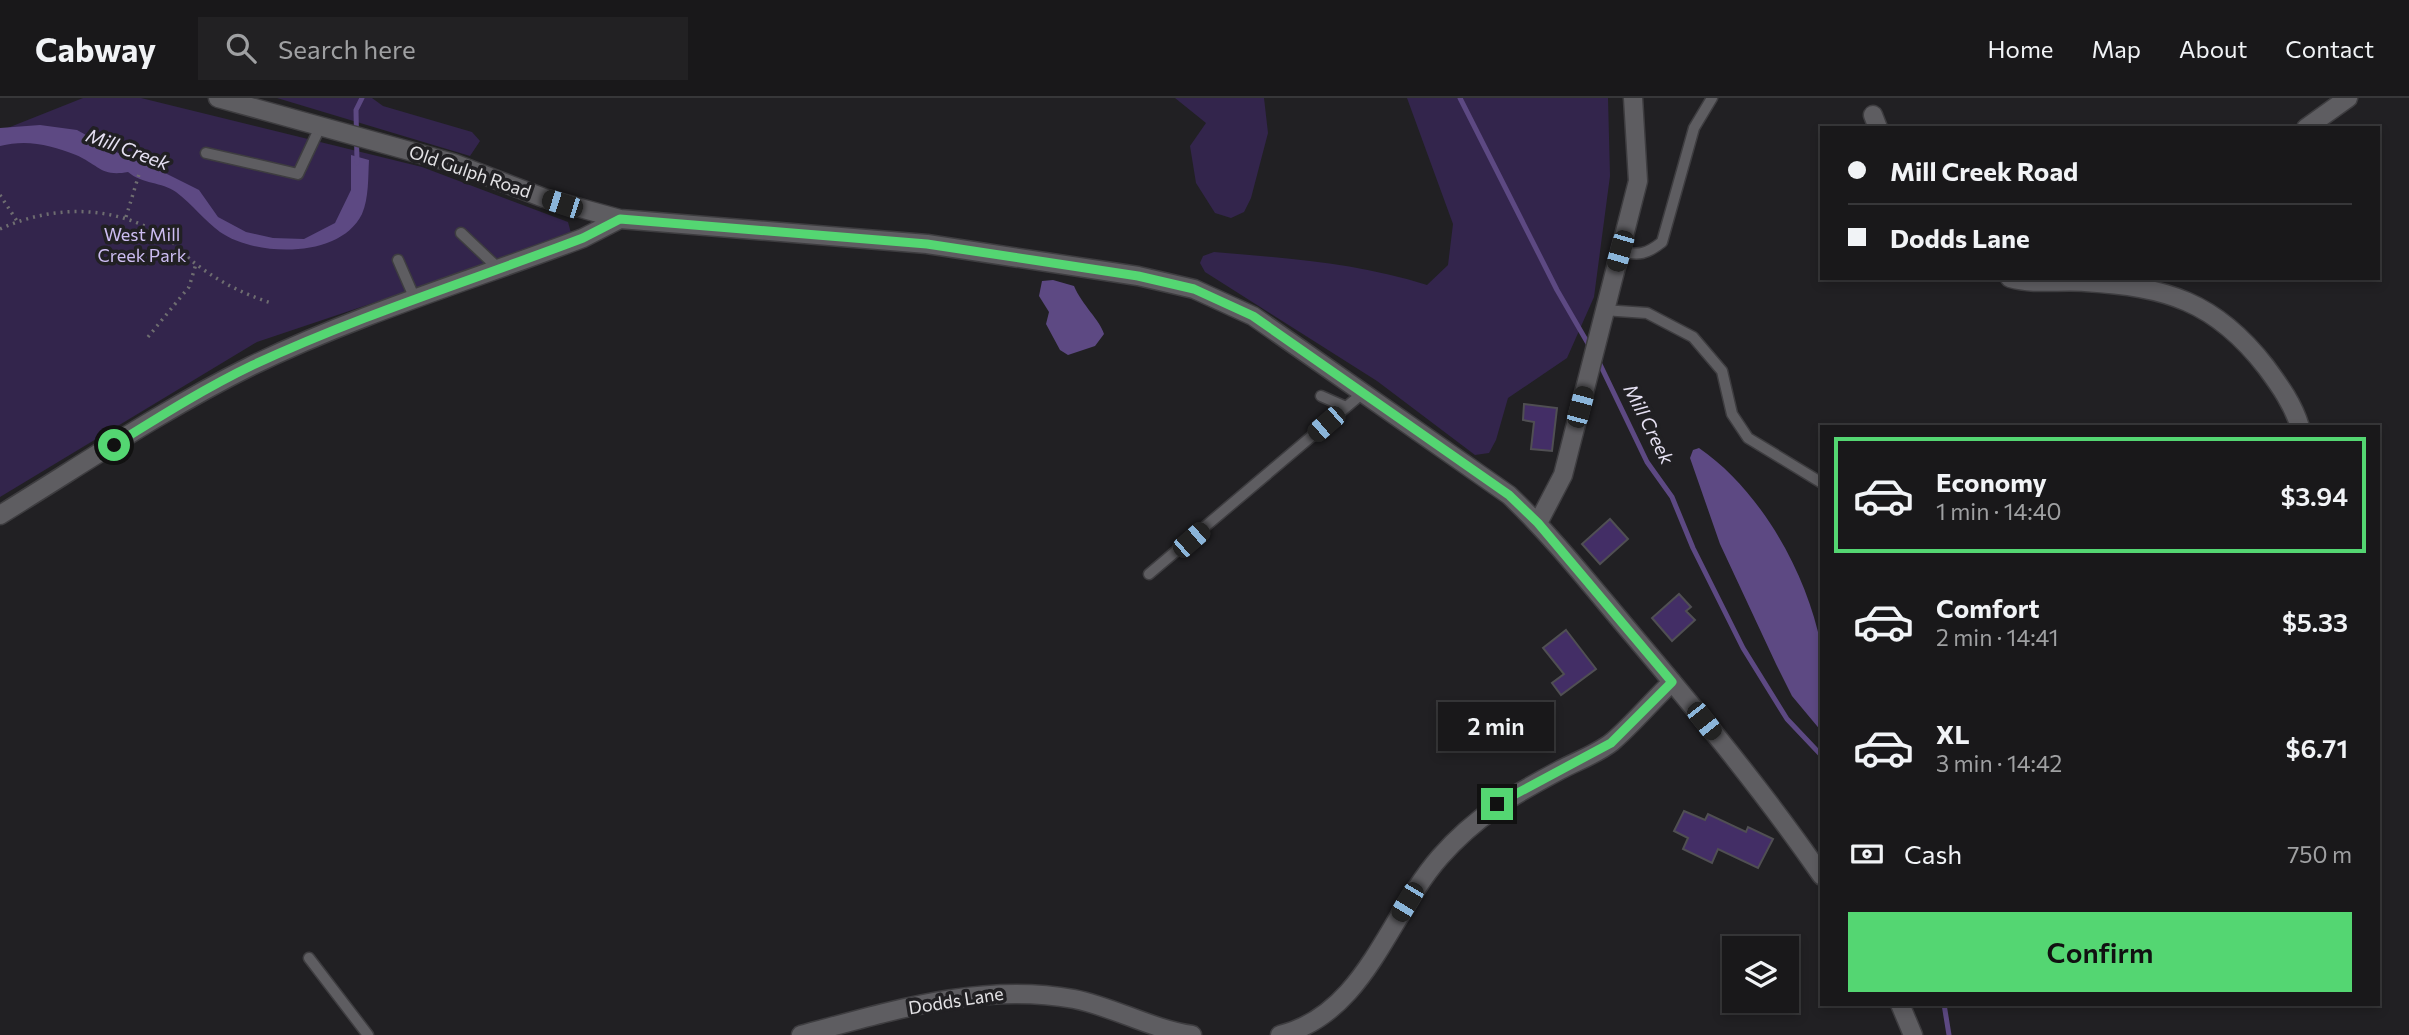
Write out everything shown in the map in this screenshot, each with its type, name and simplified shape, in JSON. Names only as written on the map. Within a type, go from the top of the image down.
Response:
[{"type":"street","name":"Old Gulph Road","points":[[218,98],[321,124],[364,139],[453,163],[579,210],[620,219],[927,244],[1138,276],[1194,289],[1253,316],[1364,391],[1509,495],[1538,523],[1672,682],[1798,841],[1820,873]]},
{"type":"street","points":[[1538,523],[1563,475],[1597,332],[1638,181],[1633,98]]},
{"type":"street","points":[[2309,126],[2348,98]]},
{"type":"street","points":[[0,515],[182,402],[251,366],[415,299],[583,238],[620,219]]},
{"type":"street","points":[[2026,280],[2049,283],[2139,282],[2201,306],[2238,334],[2278,383],[2295,410],[2299,425]]},
{"type":"street","points":[[1280,1035],[1313,1023],[1350,991],[1439,858],[1475,821],[1497,804],[1611,743],[1672,682]]},
{"type":"street","name":"Dodds Lane","points":[[802,1035],[838,1030],[928,1003],[1009,993],[1077,1000],[1192,1035]]},
{"type":"street","points":[[1901,1006],[1913,1035]]},
{"type":"lane","points":[[1620,251],[1637,256],[1649,253],[1662,242],[1693,128],[1712,98]]},
{"type":"lane","points":[[206,153],[298,174],[321,124]]},
{"type":"lane","points":[[461,233],[498,268]]},
{"type":"lane","points":[[398,260],[415,299]]},
{"type":"lane","points":[[1603,310],[1647,313],[1693,337],[1722,371],[1732,414],[1748,438],[1820,482]]},
{"type":"lane","points":[[1149,574],[1364,391]]},
{"type":"lane","points":[[1321,396],[1346,407]]},
{"type":"lane","points":[[309,958],[368,1035]]},
{"type":"path","points":[[126,217],[140,171]]},
{"type":"path","points":[[0,195],[17,221]]},
{"type":"path","points":[[0,229],[17,221],[55,213],[88,211],[126,217],[172,243],[196,264],[237,291],[271,303]]},
{"type":"path","points":[[148,337],[189,287],[196,264]]},
{"type":"green space","name":"West Mill Creek Park","points":[[83,98],[141,98],[422,167],[568,222],[571,233],[564,239],[257,342],[0,497],[0,131]]},
{"type":"green space","points":[[277,98],[372,98],[383,106],[472,132],[480,141],[470,156]]},
{"type":"green space","points":[[1175,98],[1264,98],[1268,133],[1251,198],[1244,212],[1231,218],[1215,213],[1196,183],[1190,146],[1206,123]]},
{"type":"green space","points":[[1407,98],[1608,98],[1610,176],[1594,297],[1567,358],[1508,398],[1496,440],[1489,453],[1475,455],[1377,381],[1205,272],[1200,263],[1203,256],[1214,252],[1322,262],[1375,271],[1427,285],[1448,265],[1453,224]]},
{"type":"shaded area","points":[[40,125],[77,130],[120,154],[199,190],[218,217],[246,232],[273,238],[304,239],[335,223],[351,190],[351,155],[369,160],[366,201],[362,214],[351,229],[336,239],[317,246],[296,249],[254,246],[220,232],[182,197],[165,186],[139,179],[128,172],[106,171],[76,155],[48,146],[20,143],[0,146],[0,128]]},
{"type":"shaded area","points":[[1053,280],[1074,286],[1099,323],[1104,334],[1095,346],[1068,355],[1060,350],[1046,324],[1049,312],[1039,296],[1042,281]]},
{"type":"shaded area","points":[[1699,448],[1742,486],[1777,534],[1792,561],[1814,617],[1820,641],[1820,730],[1792,696],[1720,544],[1690,458],[1693,450]]},
{"type":"building","points":[[1524,404],[1557,408],[1552,451],[1531,449],[1534,422],[1523,420]]},
{"type":"building","points":[[1610,519],[1628,539],[1600,564],[1582,544]]},
{"type":"building","points":[[1679,594],[1691,607],[1686,611],[1695,620],[1672,641],[1652,618]]},
{"type":"building","points":[[1566,630],[1596,669],[1561,695],[1552,683],[1564,674],[1543,648]]},
{"type":"building","points":[[1684,811],[1705,820],[1708,814],[1746,832],[1748,827],[1773,839],[1758,868],[1718,849],[1712,863],[1683,849],[1688,838],[1674,831]]},
{"type":"waterway","name":"Mill Creek","points":[[357,163],[356,110],[362,98]]},
{"type":"waterway","name":"Mill Creek","points":[[1460,98],[1557,290],[1590,347]]},
{"type":"waterway","name":"Mill Creek","points":[[1597,358],[1647,462],[1672,497],[1693,548],[1743,648],[1787,719],[1820,754]]},
{"type":"waterway","name":"Mill Creek","points":[[1944,1006],[1949,1035]]},
{"type":"route","points":[[114,445],[182,402],[251,366],[321,335],[583,238],[620,219],[927,244],[1138,276],[1194,289],[1253,316],[1364,391],[1509,495],[1538,523],[1672,682],[1611,743],[1497,804]]}]
